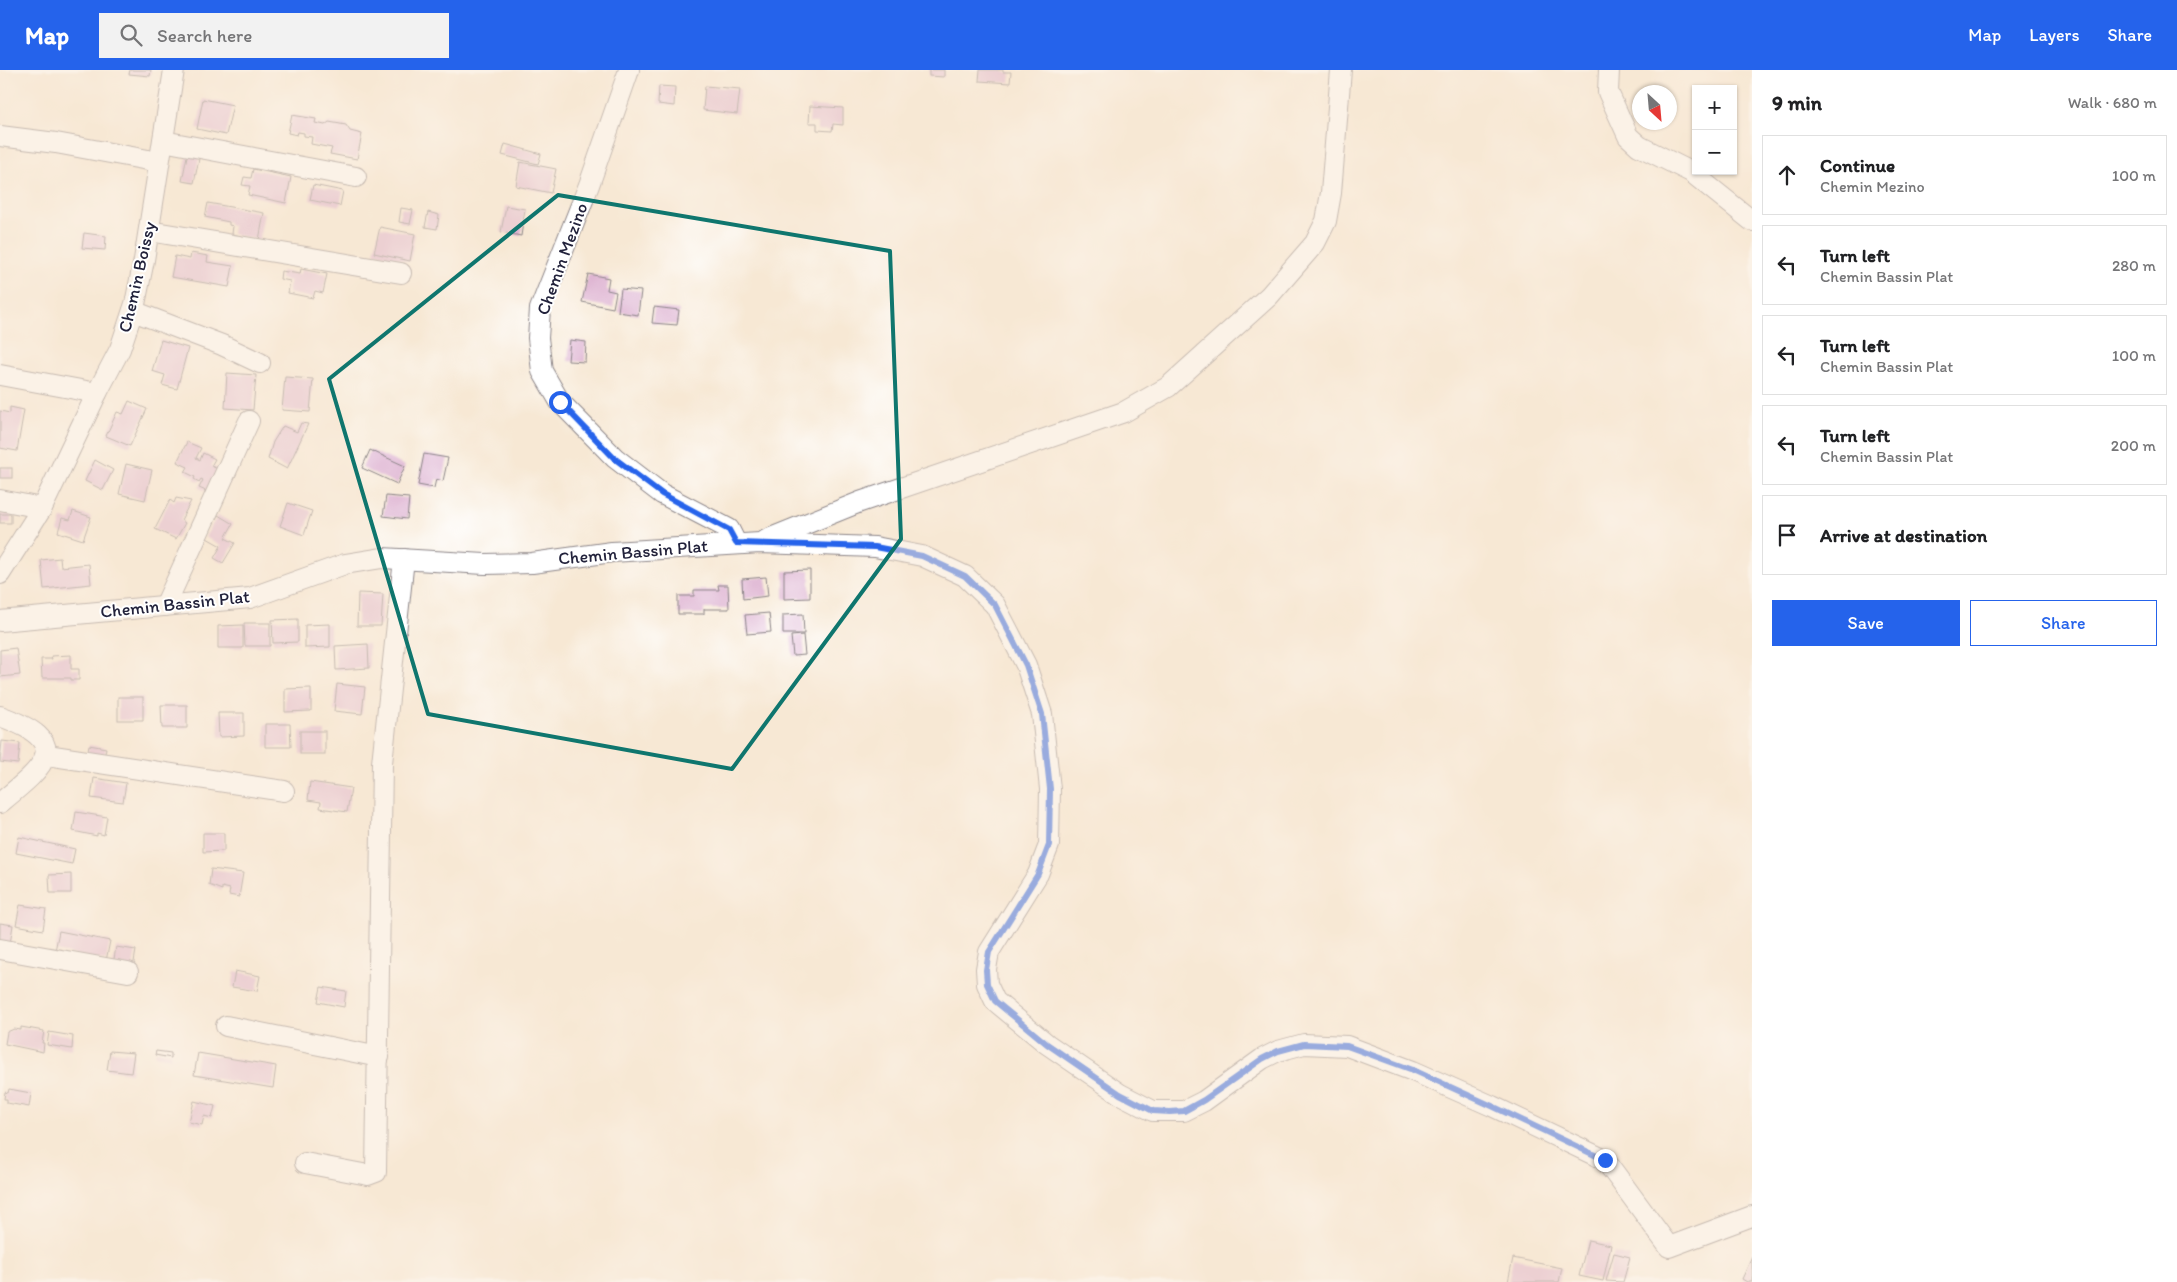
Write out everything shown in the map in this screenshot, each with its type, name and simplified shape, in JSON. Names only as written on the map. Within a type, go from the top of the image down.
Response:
[{"type":"street","name":"Chemin Boissy","points":[[0,574],[42,508],[120,349],[132,312],[149,232],[174,70]]},
{"type":"street","name":"Chemin Mezino","points":[[630,70],[589,186],[540,309],[538,338],[542,371],[560,402],[614,458],[662,494],[729,530],[736,543]]},
{"type":"street","points":[[760,543],[860,502],[1124,412],[1168,387],[1269,296],[1315,243],[1326,221],[1331,193],[1341,70]]},
{"type":"street","points":[[1609,70],[1608,92],[1628,136],[1639,146],[1690,172],[1752,222]]},
{"type":"street","points":[[0,136],[159,162]]},
{"type":"street","points":[[163,141],[356,177]]},
{"type":"street","points":[[149,232],[401,273]]},
{"type":"street","points":[[132,312],[222,344],[260,363]]},
{"type":"street","points":[[0,376],[97,393]]},
{"type":"street","points":[[165,606],[248,422]]},
{"type":"street","points":[[0,500],[42,508]]},
{"type":"street","name":"Chemin Bassin Plat","points":[[0,621],[250,598],[345,564],[382,558],[486,564],[532,563],[612,552],[736,543],[875,547],[922,556],[965,576],[995,605],[1026,665],[1042,714],[1050,789],[1049,845],[1038,874],[989,952],[986,970],[987,984],[995,1001],[1047,1044],[1112,1088],[1153,1111],[1184,1111],[1204,1100],[1262,1059],[1278,1051],[1304,1044],[1347,1046],[1413,1070],[1605,1160],[1669,1247],[1752,1216]]},
{"type":"street","points":[[305,1163],[368,1175],[376,1172],[382,763],[404,559]]},
{"type":"street","points":[[0,716],[23,724],[34,731],[46,745],[47,755],[39,769],[0,803]]},
{"type":"street","points":[[47,755],[284,791]]},
{"type":"street","points":[[0,949],[128,972]]},
{"type":"street","points":[[226,1026],[379,1056]]},
{"type":"highlighted area","points":[[558,195],[890,251],[901,539],[732,769],[428,714],[329,379]]},
{"type":"building","points":[[130,70],[151,70],[150,76],[129,74]]},
{"type":"building","points":[[929,70],[944,70],[944,77],[929,76]]},
{"type":"building","points":[[980,70],[1011,72],[1010,83],[979,81]]},
{"type":"building","points":[[659,86],[675,87],[674,106],[658,104]]},
{"type":"building","points":[[705,86],[740,89],[737,114],[703,110]]},
{"type":"building","points":[[203,99],[233,105],[226,135],[197,129]]},
{"type":"building","points":[[810,106],[843,108],[843,125],[833,124],[832,131],[817,130],[817,123],[809,123]]},
{"type":"building","points":[[292,115],[316,119],[315,123],[325,125],[329,122],[346,125],[350,131],[362,134],[357,159],[330,154],[332,148],[311,144],[312,137],[304,136],[304,133],[298,132],[297,135],[288,133]]},
{"type":"building","points":[[505,144],[541,154],[538,164],[502,155]]},
{"type":"building","points":[[188,151],[200,154],[194,183],[182,181]]},
{"type":"building","points":[[520,162],[556,169],[551,193],[516,186]]},
{"type":"building","points":[[253,169],[291,177],[286,203],[248,195],[250,186],[242,185],[244,177],[251,178]]},
{"type":"building","points":[[313,185],[343,191],[340,206],[310,200]]},
{"type":"building","points":[[208,203],[264,213],[259,240],[232,234],[233,226],[229,225],[229,222],[205,217]]},
{"type":"building","points":[[506,206],[525,209],[521,236],[501,232]]},
{"type":"building","points":[[401,208],[413,210],[410,224],[399,222]]},
{"type":"building","points":[[428,212],[439,215],[437,229],[425,227]]},
{"type":"building","points":[[380,227],[415,234],[410,261],[374,253]]},
{"type":"building","points":[[84,233],[106,236],[105,250],[82,248]]},
{"type":"building","points":[[191,253],[208,256],[207,262],[233,266],[229,287],[171,277],[175,256],[190,259]]},
{"type":"building","points":[[301,269],[327,274],[323,293],[315,291],[313,298],[288,293],[290,281],[280,279],[281,271],[300,274]]},
{"type":"building","points":[[588,274],[609,278],[607,290],[616,292],[613,308],[582,302]]},
{"type":"building","points":[[621,289],[641,291],[638,315],[618,312]]},
{"type":"building","points":[[654,307],[679,310],[677,325],[652,323]]},
{"type":"building","points":[[161,340],[188,348],[177,389],[162,385],[165,375],[152,371]]},
{"type":"building","points":[[570,340],[586,342],[585,362],[568,361]]},
{"type":"building","points":[[227,373],[256,375],[253,410],[225,408]]},
{"type":"building","points":[[285,377],[313,379],[310,412],[282,410]]},
{"type":"building","points":[[129,401],[147,409],[130,446],[106,436],[117,412],[123,414]]},
{"type":"building","points":[[10,407],[24,410],[17,451],[0,448],[0,411],[10,413]]},
{"type":"building","points":[[301,423],[308,424],[287,469],[268,459],[273,442],[283,426],[297,432]]},
{"type":"building","points":[[187,442],[201,448],[196,458],[200,460],[203,453],[215,459],[211,466],[218,469],[206,491],[199,488],[203,480],[201,479],[199,482],[194,479],[195,477],[185,472],[188,467],[177,462]]},
{"type":"building","points":[[370,450],[405,466],[397,484],[362,468]]},
{"type":"building","points":[[424,454],[448,458],[443,481],[436,479],[434,488],[418,485]]},
{"type":"building","points":[[95,460],[113,470],[103,490],[85,481]]},
{"type":"building","points":[[126,464],[152,470],[145,500],[119,494]]},
{"type":"building","points":[[0,468],[12,468],[12,478],[0,478]]},
{"type":"building","points":[[386,496],[409,498],[407,519],[383,516]]},
{"type":"building","points":[[176,498],[191,501],[181,520],[185,523],[176,539],[155,529],[170,500],[174,503]]},
{"type":"building","points":[[288,503],[312,511],[304,535],[280,526]]},
{"type":"building","points":[[73,511],[91,517],[83,540],[58,532],[62,518],[70,520]]},
{"type":"building","points":[[0,514],[11,514],[11,523],[0,523]]},
{"type":"building","points":[[218,515],[233,524],[225,538],[235,543],[223,563],[214,558],[221,546],[205,537]]},
{"type":"building","points":[[60,558],[61,567],[89,564],[91,584],[44,589],[41,560]]},
{"type":"building","points":[[810,570],[810,598],[784,599],[784,571]]},
{"type":"building","points":[[766,577],[768,596],[743,599],[742,579]]},
{"type":"building","points":[[718,585],[728,585],[729,609],[704,609],[704,614],[678,614],[678,596],[694,596],[694,590],[719,590]]},
{"type":"building","points":[[358,593],[383,594],[381,626],[357,626]]},
{"type":"building","points":[[769,613],[771,632],[747,634],[745,615]]},
{"type":"building","points":[[803,614],[804,634],[783,634],[783,615]]},
{"type":"building","points":[[298,619],[298,642],[273,643],[272,620]]},
{"type":"building","points":[[244,623],[270,623],[270,646],[245,646]]},
{"type":"building","points":[[330,624],[330,647],[305,648],[305,625]]},
{"type":"building","points":[[243,625],[243,648],[218,648],[218,626]]},
{"type":"building","points":[[803,635],[805,655],[793,656],[791,636]]},
{"type":"building","points":[[368,644],[369,668],[336,670],[335,646]]},
{"type":"building","points":[[16,648],[20,675],[0,677],[0,650]]},
{"type":"building","points":[[71,655],[71,669],[79,669],[79,680],[71,680],[71,678],[42,678],[41,659],[52,659],[51,656]]},
{"type":"building","points":[[337,684],[365,687],[362,714],[334,711]]},
{"type":"building","points":[[311,688],[311,711],[285,712],[285,689]]},
{"type":"building","points":[[118,697],[143,697],[143,720],[118,720]]},
{"type":"building","points":[[161,705],[187,705],[187,728],[162,728]]},
{"type":"building","points":[[218,713],[244,713],[244,736],[219,737]]},
{"type":"building","points":[[265,724],[290,724],[291,747],[265,747]]},
{"type":"building","points":[[300,731],[325,731],[325,754],[300,754]]},
{"type":"building","points":[[2,741],[20,743],[18,764],[0,762]]},
{"type":"building","points":[[89,745],[106,748],[104,759],[87,756]]},
{"type":"building","points":[[94,778],[126,783],[123,802],[91,798]]},
{"type":"building","points":[[310,782],[351,788],[347,812],[320,808],[321,802],[308,800]]},
{"type":"building","points":[[76,812],[107,817],[104,835],[97,833],[97,836],[73,831]]},
{"type":"building","points":[[203,833],[224,833],[224,851],[203,852]]},
{"type":"building","points":[[19,837],[75,849],[72,864],[16,853]]},
{"type":"building","points":[[211,869],[243,873],[239,897],[229,895],[230,889],[222,887],[222,890],[209,885]]},
{"type":"building","points":[[71,874],[71,893],[50,893],[49,875]]},
{"type":"building","points":[[20,905],[46,909],[43,930],[16,925]]},
{"type":"building","points":[[0,923],[13,925],[10,944],[0,942]]},
{"type":"building","points":[[59,931],[110,941],[106,961],[55,951]]},
{"type":"building","points":[[116,947],[136,950],[133,968],[113,965]]},
{"type":"building","points":[[235,971],[260,976],[257,991],[232,987]]},
{"type":"building","points":[[321,987],[346,991],[344,1007],[318,1002]]},
{"type":"building","points":[[21,1027],[44,1031],[43,1052],[5,1044],[7,1032],[14,1029],[21,1030]]},
{"type":"building","points":[[49,1032],[73,1036],[72,1049],[47,1045]]},
{"type":"building","points":[[110,1051],[134,1053],[131,1073],[107,1070]]},
{"type":"building","points":[[156,1051],[171,1053],[171,1058],[155,1055]]},
{"type":"building","points":[[198,1053],[276,1066],[273,1088],[194,1075]]},
{"type":"building","points":[[9,1089],[31,1093],[29,1107],[7,1103],[7,1099],[4,1099],[5,1092],[8,1093]]},
{"type":"building","points":[[194,1101],[215,1106],[212,1118],[204,1116],[202,1125],[189,1122]]},
{"type":"building","points":[[1588,1240],[1611,1245],[1603,1281],[1579,1276]]},
{"type":"building","points":[[1614,1253],[1630,1257],[1623,1282],[1606,1281]]},
{"type":"building","points":[[1752,1257],[1752,1282],[1747,1282],[1742,1279]]},
{"type":"building","points":[[1513,1258],[1562,1268],[1559,1282],[1508,1282]]},
{"type":"route","points":[[560,402],[614,458],[662,494],[729,530],[736,543],[875,547],[922,556],[965,576],[995,605],[1026,665],[1042,714],[1048,754],[1050,789],[1049,845],[1038,874],[989,952],[986,970],[987,984],[995,1001],[1047,1044],[1120,1094],[1153,1111],[1170,1112],[1184,1111],[1204,1100],[1262,1059],[1278,1051],[1304,1044],[1347,1046],[1413,1070],[1605,1160]]}]
